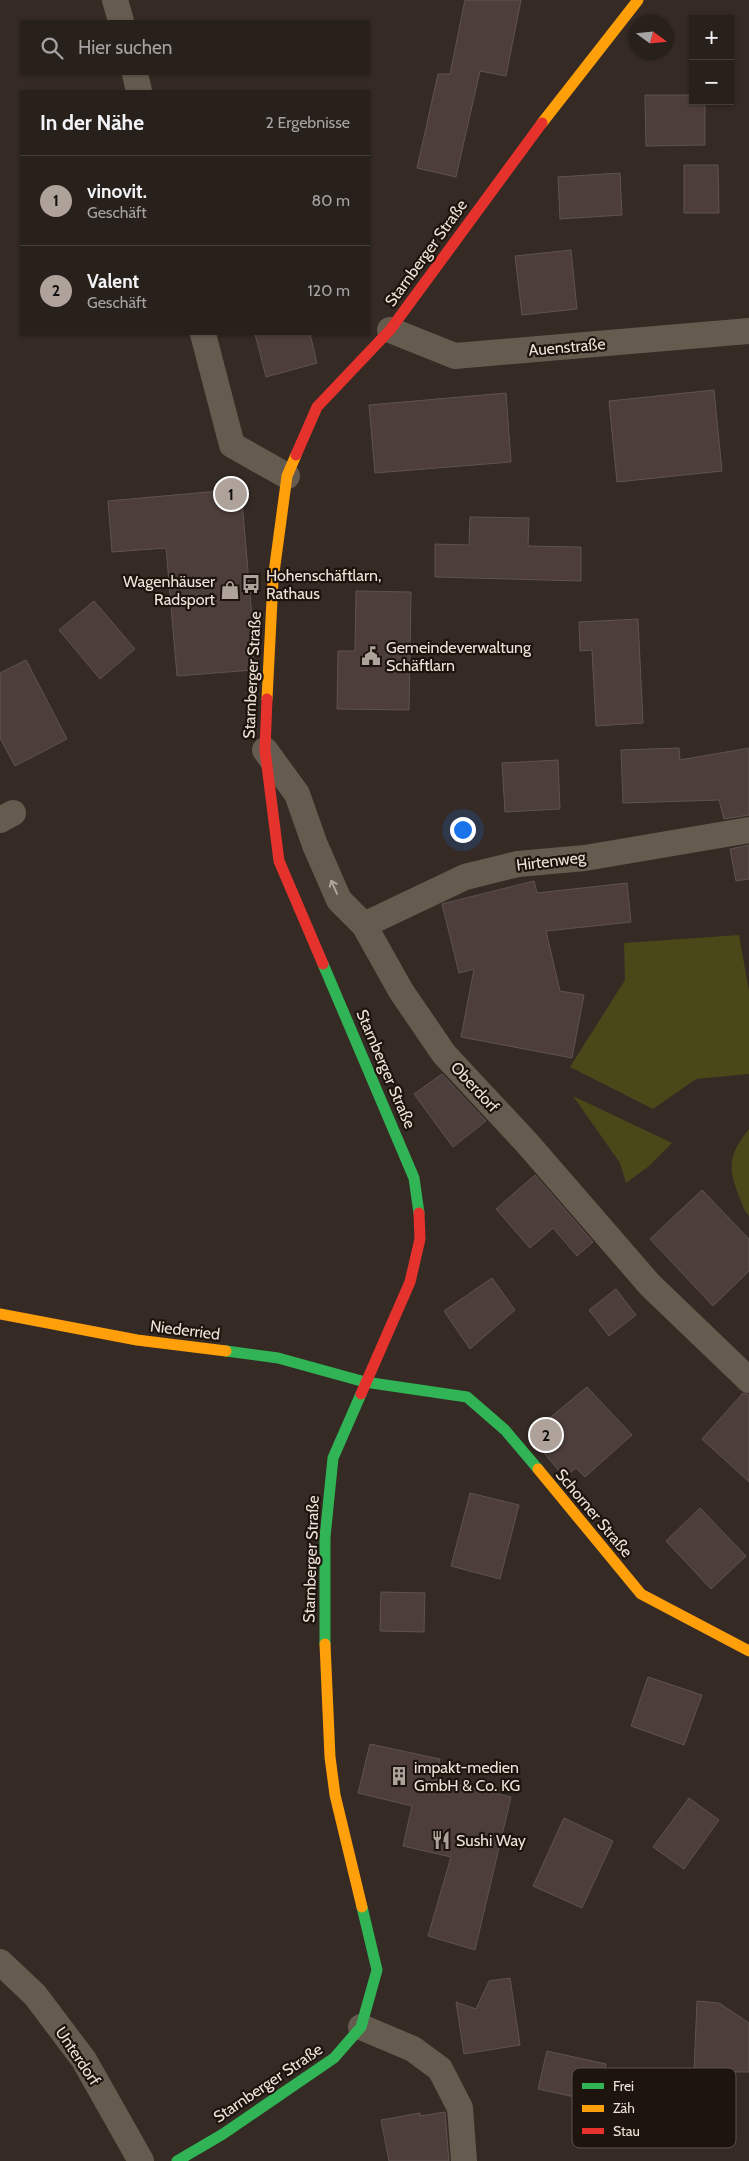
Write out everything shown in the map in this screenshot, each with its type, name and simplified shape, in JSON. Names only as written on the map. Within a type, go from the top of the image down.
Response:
[{"type":"main road","name":"Starnberger Straße","points":[[177,2161],[223,2134],[334,2058],[361,2027],[377,1970],[335,1795],[330,1757],[325,1637],[325,1544],[333,1458],[410,1282],[420,1239],[418,1198],[414,1178],[387,1110],[279,861],[265,750],[273,580],[287,476],[317,407],[390,330],[562,96],[638,0]]},
{"type":"main road","name":"Niederried","points":[[0,1314],[137,1340],[278,1358],[365,1382]]},
{"type":"main road","name":"Schorner Straße","points":[[365,1382],[467,1397],[505,1430],[641,1594],[749,1651]]},
{"type":"street","points":[[115,0],[121,20]]},
{"type":"street","points":[[135,75],[139,90]]},
{"type":"street","name":"Auenstraße","points":[[390,330],[455,356],[749,331]]},
{"type":"street","points":[[203,335],[232,445],[287,476]]},
{"type":"street","name":"Oberdorf","points":[[265,750],[298,794],[315,845],[339,900],[364,926],[401,991],[444,1054],[527,1143],[650,1285],[749,1380]]},
{"type":"street","name":"Hirtenweg","points":[[364,926],[465,877],[518,864],[585,858],[749,830]]},
{"type":"street","name":"Unterdorf","points":[[0,1962],[35,1995],[84,2060],[141,2161]]},
{"type":"street","points":[[361,2027],[413,2049],[440,2069],[460,2108],[464,2161]]},
{"type":"shaded area","points":[[739,935],[749,991],[749,1074],[696,1079],[653,1109],[570,1067],[625,980],[624,943]]},
{"type":"shaded area","points":[[573,1096],[672,1143],[649,1166],[626,1183],[620,1163]]},
{"type":"shaded area","points":[[749,1129],[749,1216],[745,1211],[736,1188],[733,1178],[732,1160],[735,1151]]},
{"type":"building","points":[[465,0],[521,0],[506,76],[480,71],[456,177],[417,168],[438,74],[450,74]]},
{"type":"building","points":[[645,95],[689,95],[689,105],[705,105],[705,145],[646,146]]},
{"type":"building","points":[[684,165],[718,165],[719,213],[684,213]]},
{"type":"building","points":[[620,173],[622,215],[560,219],[558,177]]},
{"type":"building","points":[[571,250],[577,309],[522,315],[515,256]]},
{"type":"building","points":[[255,335],[310,335],[317,363],[266,377]]},
{"type":"building","points":[[714,390],[722,471],[617,482],[609,401]]},
{"type":"building","points":[[506,393],[511,462],[375,473],[369,405]]},
{"type":"building","points":[[241,489],[254,641],[253,670],[177,676],[166,548],[112,552],[108,501]]},
{"type":"building","points":[[470,517],[529,518],[528,546],[581,547],[581,581],[435,577],[435,544],[469,545]]},
{"type":"building","points":[[356,591],[411,592],[409,710],[337,709],[338,651],[355,651]]},
{"type":"building","points":[[94,601],[135,649],[100,679],[59,630]]},
{"type":"building","points":[[638,619],[643,723],[596,726],[592,650],[580,651],[579,622]]},
{"type":"building","points":[[26,660],[67,739],[15,766],[0,738],[0,673]]},
{"type":"building","points":[[679,748],[680,760],[749,748],[749,815],[724,819],[719,800],[623,803],[621,750]]},
{"type":"building","points":[[558,760],[560,809],[505,812],[502,763]]},
{"type":"building","points":[[749,845],[749,879],[736,881],[730,849]]},
{"type":"building","points":[[534,881],[537,893],[627,883],[631,922],[546,931],[560,991],[584,995],[572,1058],[461,1037],[474,969],[459,973],[442,904]]},
{"type":"building","points":[[442,1074],[486,1121],[453,1147],[414,1094]]},
{"type":"building","points":[[535,1175],[593,1242],[577,1256],[553,1228],[530,1248],[496,1209]]},
{"type":"building","points":[[702,1190],[749,1239],[749,1271],[713,1306],[650,1239]]},
{"type":"building","points":[[492,1278],[515,1310],[470,1349],[444,1311]]},
{"type":"building","points":[[616,1289],[636,1315],[609,1336],[589,1310]]},
{"type":"building","points":[[587,1387],[632,1435],[585,1477],[576,1468],[564,1477],[529,1435]]},
{"type":"building","points":[[743,1393],[749,1395],[749,1482],[702,1439]]},
{"type":"building","points":[[470,1493],[519,1505],[500,1579],[451,1566]]},
{"type":"building","points":[[700,1508],[746,1556],[711,1589],[666,1541]]},
{"type":"building","points":[[381,1592],[425,1593],[424,1632],[380,1631]]},
{"type":"building","points":[[648,1677],[702,1695],[684,1745],[631,1726]]},
{"type":"building","points":[[370,1744],[440,1759],[435,1779],[511,1797],[475,1950],[428,1936],[451,1857],[403,1846],[412,1806],[358,1793]]},
{"type":"building","points":[[689,1798],[719,1820],[684,1869],[653,1847]]},
{"type":"building","points":[[564,1818],[613,1841],[582,1908],[533,1886]]},
{"type":"building","points":[[510,1978],[520,2045],[464,2054],[456,2002],[476,2009],[489,1981]]},
{"type":"building","points":[[697,2001],[719,2003],[749,2023],[749,2072],[736,2072],[736,2068],[694,2068]]},
{"type":"building","points":[[547,2051],[606,2064],[605,2068],[572,2068],[572,2096],[538,2089]]},
{"type":"building","points":[[445,2112],[449,2161],[389,2161],[381,2120],[420,2113],[420,2116]]},
{"type":"traffic: fast","points":[[323,964],[414,1178],[419,1213]]},
{"type":"traffic: fast","points":[[226,1351],[278,1358],[365,1382],[467,1397],[505,1430],[538,1469]]},
{"type":"traffic: fast","points":[[325,1644],[325,1537],[333,1458],[361,1394]]},
{"type":"traffic: fast","points":[[177,2161],[223,2134],[334,2058],[361,2027],[377,1970],[362,1907]]},
{"type":"traffic: slow","points":[[542,123],[638,0]]},
{"type":"traffic: slow","points":[[267,699],[273,580],[287,476],[296,455]]},
{"type":"traffic: slow","points":[[0,1314],[137,1340],[226,1351]]},
{"type":"traffic: slow","points":[[538,1469],[641,1594],[749,1651]]},
{"type":"traffic: slow","points":[[325,1644],[330,1757],[335,1795],[362,1907]]},
{"type":"traffic: jam","points":[[296,455],[317,407],[390,330],[542,123]]},
{"type":"traffic: jam","points":[[267,699],[265,750],[279,861],[323,964]]},
{"type":"traffic: jam","points":[[361,1394],[410,1282],[420,1239],[419,1213]]},
{"type":"place","name":"vinovit.","points":[[231,494]]},
{"type":"place","name":"Hohenschäftlarn, Rathaus","points":[[251,584]]},
{"type":"place","name":"Wagenhäuser Radsport","points":[[230,590]]},
{"type":"place","name":"Gemeindeverwaltung Schäftlarn","points":[[371,656]]},
{"type":"place","name":"Valent","points":[[546,1435]]},
{"type":"place","name":"impakt-medien GmbH & Co. KG","points":[[399,1776]]},
{"type":"place","name":"Sushi Way","points":[[441,1840]]}]
